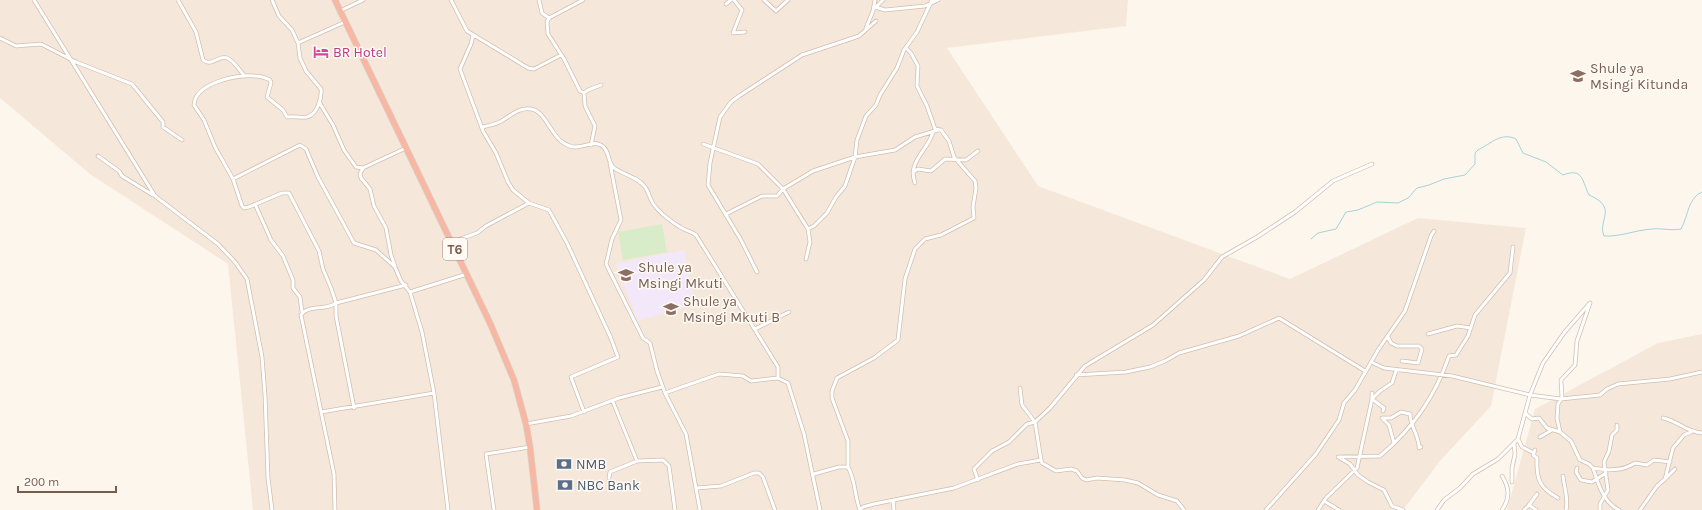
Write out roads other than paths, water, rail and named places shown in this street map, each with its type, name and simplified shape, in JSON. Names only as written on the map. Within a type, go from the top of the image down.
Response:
[{"type":"highway","name":"T6","points":[[335,0],[452,242],[508,365],[526,424],[537,510]]},
{"type":"street","points":[[34,0],[155,196]]},
{"type":"street","points":[[178,0],[196,32],[203,60],[206,63],[210,63],[224,57],[228,58],[245,76]]},
{"type":"street","points":[[272,0],[279,16],[292,30],[298,43],[300,58],[306,71],[321,89],[319,102],[313,114],[307,117],[287,117],[283,110],[268,97],[271,83],[270,80],[256,76],[233,76],[221,80],[199,91],[194,100],[194,105],[204,120],[215,147],[233,179],[244,208],[282,193],[289,193],[319,251],[323,269],[332,288],[336,303],[336,316],[354,408]]},
{"type":"street","points":[[340,11],[363,0]]},
{"type":"street","points":[[451,0],[462,24],[467,31],[502,53],[534,70],[561,55]]},
{"type":"street","points":[[539,0],[542,13],[549,18]]},
{"type":"street","points":[[583,0],[549,18],[547,22],[548,34],[580,91],[584,93]]},
{"type":"street","points":[[726,4],[731,0]]},
{"type":"street","points":[[734,0],[742,10],[733,33],[745,32]]},
{"type":"street","points":[[764,0],[776,11],[788,0]]},
{"type":"street","points":[[873,12],[875,0]]},
{"type":"street","points":[[866,29],[875,7],[883,0]]},
{"type":"street","points":[[808,229],[814,226],[827,213],[836,197],[845,186],[855,157],[857,140],[868,112],[876,105],[932,0]]},
{"type":"street","points":[[875,7],[885,10],[930,4],[938,0]]},
{"type":"street","points":[[757,272],[726,214],[715,200],[708,185],[712,147],[720,116],[731,102],[802,55],[859,36],[876,21]]},
{"type":"street","points":[[298,43],[346,22]]},
{"type":"street","points":[[473,35],[471,44],[460,69],[488,140],[496,152],[513,190],[529,203],[548,210],[567,243],[610,336],[618,357],[571,377],[584,412]]},
{"type":"street","points":[[0,38],[16,46],[40,44],[102,73],[132,84],[163,122],[163,127],[182,140]]},
{"type":"street","points":[[906,48],[911,53],[918,66],[917,86],[931,115],[933,126],[938,130],[941,130],[949,141],[951,151],[975,181],[974,218],[941,235],[925,239],[915,249],[905,279],[898,340],[874,358],[837,378],[832,391],[832,398],[848,441],[848,467],[855,483],[855,496],[860,510],[874,504],[954,488],[1018,464],[1041,460]]},
{"type":"street","points":[[584,93],[601,85]]},
{"type":"street","points":[[584,93],[585,106],[595,126],[591,145]]},
{"type":"street","points":[[319,102],[350,160],[356,167],[363,168],[406,148]]},
{"type":"street","points":[[483,127],[503,120],[516,111],[532,109],[540,114],[551,132],[561,142],[574,148],[599,144],[607,151],[621,220],[612,239],[606,264],[643,338],[650,343],[662,387],[686,434],[700,510]]},
{"type":"street","points":[[726,214],[762,196],[777,196],[783,189],[813,171],[855,157],[895,150],[915,137],[938,130]]},
{"type":"street","points":[[915,183],[913,172],[916,160],[926,149],[933,132]]},
{"type":"street","points":[[703,144],[758,164],[783,189],[808,229],[810,242],[806,259]]},
{"type":"street","points":[[233,179],[300,145],[306,149],[321,184],[354,243],[376,250],[395,267]]},
{"type":"street","points":[[913,172],[918,169],[931,170],[945,159],[966,160],[978,151]]},
{"type":"street","points":[[98,156],[119,171],[122,176],[155,196],[218,244],[235,262],[247,279],[262,357],[268,478],[272,510]]},
{"type":"street","points":[[608,160],[613,167],[640,182],[645,187],[655,206],[681,228],[691,230],[696,235],[778,367],[778,378]]},
{"type":"street","points":[[978,480],[974,469],[980,462],[992,451],[1009,442],[1027,424],[1035,422],[1055,403],[1085,366],[1153,325],[1204,280],[1222,257],[1228,252],[1257,238],[1296,212],[1333,180],[1372,164]]},
{"type":"street","points":[[363,168],[360,174],[361,178],[370,189],[372,202],[386,228],[395,267],[401,281],[406,285],[410,292],[422,332],[434,393],[448,510]]},
{"type":"street","points":[[452,242],[477,233],[486,226],[529,203]]},
{"type":"street","points":[[255,204],[272,240],[283,256],[293,280],[293,288],[300,297],[302,321],[334,474],[335,510]]},
{"type":"street","points":[[1266,510],[1316,454],[1334,428],[1344,403],[1355,390],[1365,371],[1405,311],[1434,231]]},
{"type":"street","points":[[1403,510],[1392,506],[1384,490],[1368,482],[1350,464],[1339,458],[1380,456],[1411,426],[1435,393],[1449,356],[1456,355],[1468,336],[1475,315],[1510,272],[1513,247]]},
{"type":"street","points":[[410,292],[467,274]]},
{"type":"street","points":[[302,312],[332,306],[336,303],[406,285]]},
{"type":"street","points":[[1437,510],[1444,500],[1460,488],[1473,474],[1498,459],[1518,439],[1530,395],[1543,362],[1564,333],[1590,304],[1578,341],[1575,364],[1561,380],[1561,399],[1558,404],[1557,418],[1560,432]]},
{"type":"street","points":[[755,329],[789,312]]},
{"type":"street","points":[[1076,376],[1126,372],[1150,367],[1179,353],[1239,336],[1279,318],[1365,371]]},
{"type":"street","points":[[1428,334],[1457,326],[1471,328]]},
{"type":"street","points":[[1388,337],[1391,343],[1397,346],[1419,346],[1422,349],[1418,363],[1402,361]]},
{"type":"street","points":[[1371,362],[1384,368],[1396,371],[1443,375],[1530,395],[1561,399],[1600,395],[1607,389],[1618,384],[1670,379],[1702,372]]},
{"type":"street","points":[[1372,400],[1380,391],[1392,383],[1396,371]]},
{"type":"street","points":[[665,393],[719,374],[743,376],[751,381],[778,378],[788,383],[804,434],[814,474],[820,510]]},
{"type":"street","points":[[526,424],[571,416],[613,402],[620,398],[662,387]]},
{"type":"street","points":[[1020,388],[1022,405],[1035,422],[1042,463],[1056,471],[1071,469],[1077,471],[1082,478],[1086,480],[1097,478],[1125,480],[1138,483],[1158,495],[1177,501],[1184,510]]},
{"type":"street","points":[[321,412],[354,408],[434,393]]},
{"type":"street","points":[[1318,510],[1324,501],[1355,470],[1361,456],[1362,438],[1372,400],[1372,393]]},
{"type":"street","points":[[1372,400],[1384,408],[1382,411]]},
{"type":"street","points":[[613,402],[637,461]]},
{"type":"street","points":[[1394,443],[1390,428],[1382,418],[1391,418],[1401,412],[1410,414],[1411,426],[1414,428],[1419,448],[1422,447]]},
{"type":"street","points":[[1525,413],[1532,419],[1539,418],[1547,428],[1560,432],[1571,441],[1580,460],[1589,464],[1593,468],[1598,486],[1606,496],[1611,506],[1620,510]]},
{"type":"street","points":[[1663,418],[1670,420],[1691,432],[1702,433]]},
{"type":"street","points":[[1600,510],[1600,504],[1606,496],[1608,490],[1604,462],[1609,451],[1612,435],[1617,430],[1618,425]]},
{"type":"street","points":[[1540,437],[1552,430]]},
{"type":"street","points":[[1665,479],[1674,448],[1684,435],[1691,432]]},
{"type":"street","points":[[1518,439],[1522,447],[1534,451],[1533,456],[1537,458],[1539,480],[1544,490],[1558,498]]},
{"type":"street","points":[[1512,482],[1512,468],[1515,454],[1514,444]]},
{"type":"street","points":[[494,510],[486,454],[530,447]]},
{"type":"street","points":[[609,478],[610,472],[637,461],[663,460],[667,462],[675,510]]},
{"type":"street","points":[[1593,468],[1609,470],[1628,468],[1635,463],[1646,465],[1654,460],[1670,462]]},
{"type":"street","points":[[814,474],[839,466],[848,467]]},
{"type":"street","points":[[1577,468],[1576,472],[1581,480],[1592,482],[1609,470]]},
{"type":"street","points":[[1640,510],[1657,486],[1675,469]]},
{"type":"street","points":[[697,488],[721,486],[754,473],[759,473],[763,477],[775,510]]},
{"type":"street","points":[[1502,476],[1509,490],[1506,504],[1502,510]]},
{"type":"street","points":[[1563,476],[1564,488],[1568,500],[1566,510]]},
{"type":"street","points":[[1524,510],[1537,494]]},
{"type":"street","points":[[893,501],[894,510]]},
{"type":"street","points":[[1324,501],[1340,510]]},
{"type":"street","points":[[1529,505],[1536,510]]},
{"type":"waterway","points":[[1311,239],[1318,233],[1336,229],[1346,212],[1358,210],[1377,202],[1398,203],[1408,198],[1417,188],[1444,179],[1465,175],[1475,164],[1475,153],[1478,150],[1497,139],[1506,137],[1516,139],[1523,153],[1546,162],[1563,175],[1570,173],[1579,174],[1589,195],[1598,200],[1605,209],[1603,225],[1604,236],[1652,229],[1681,229],[1691,203],[1694,198],[1702,192]]},
{"type":"place","name":"BR Hotel","points":[[321,52]]},
{"type":"place","name":"Shule ya Msingi Kitunda","points":[[1578,76]]},
{"type":"place","name":"Shule ya Msingi Mkuti","points":[[626,275]]},
{"type":"place","name":"Shule ya Msingi Mkuti B","points":[[671,309]]},
{"type":"place","name":"NMB","points":[[564,464]]},
{"type":"place","name":"NBC Bank","points":[[565,485]]}]
